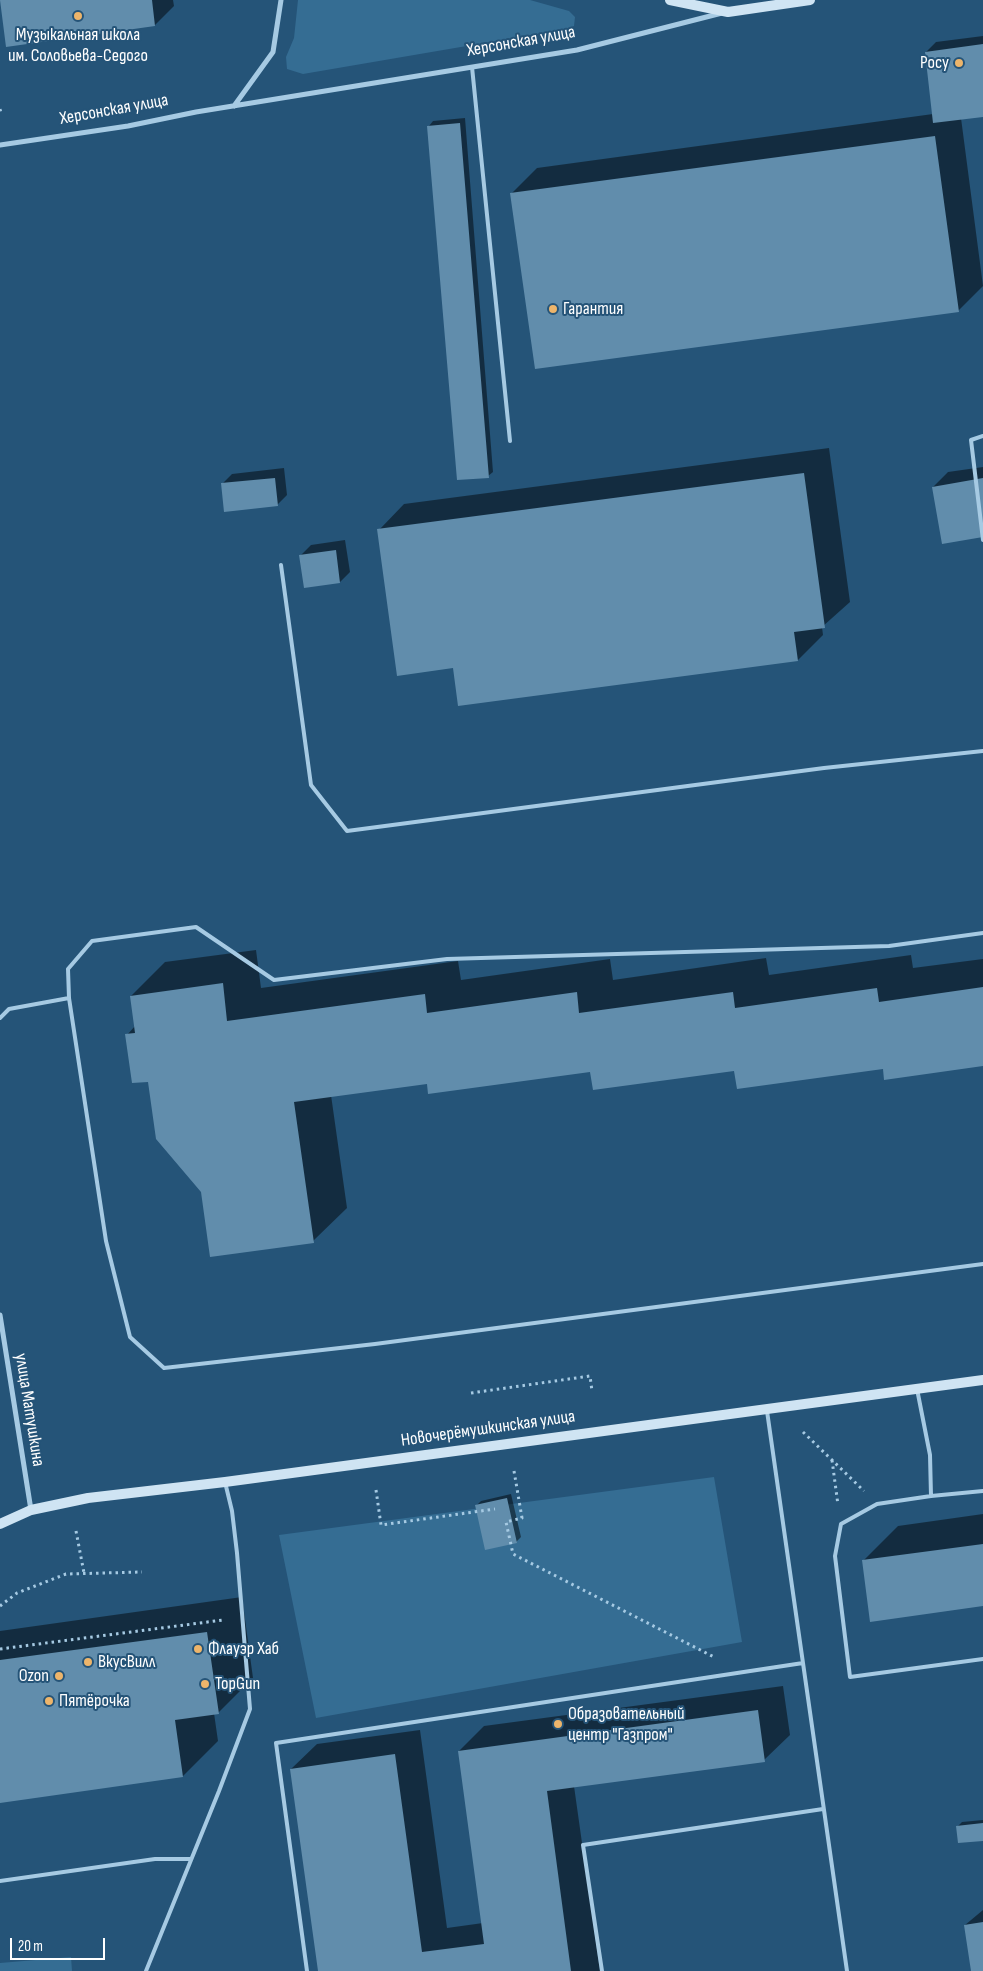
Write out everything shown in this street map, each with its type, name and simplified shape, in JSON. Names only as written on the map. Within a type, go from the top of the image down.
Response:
[{"type":"street","points":[[234,106],[273,52],[281,0]]},
{"type":"street","points":[[670,0],[728,12]]},
{"type":"street","name":"Херсонская улица","points":[[0,145],[128,126],[234,106],[577,50],[728,12],[810,0]]},
{"type":"street","name":"улица Матушкина","points":[[0,1315],[31,1510]]},
{"type":"street","name":"Новочерёмушкинская улица","points":[[0,1524],[31,1510],[88,1498],[225,1482],[983,1380]]},
{"type":"lane","points":[[472,67],[510,441]]},
{"type":"lane","points":[[983,436],[971,440],[983,540]]},
{"type":"lane","points":[[282,565],[311,784],[347,831],[824,768],[983,751]]},
{"type":"lane","points":[[983,933],[889,946],[447,959],[274,980],[196,926],[92,941],[68,969],[69,998],[106,1241],[130,1337],[164,1368],[375,1344],[983,1264]]},
{"type":"lane","points":[[0,1018],[10,1009],[69,998]]},
{"type":"lane","points":[[917,1389],[930,1455],[931,1496]]},
{"type":"lane","points":[[767,1408],[846,1971]]},
{"type":"lane","points":[[146,1971],[250,1709],[237,1553],[232,1511],[225,1482]]},
{"type":"lane","points":[[983,1491],[877,1504],[841,1524],[835,1556],[850,1677],[983,1660]]},
{"type":"lane","points":[[307,1971],[276,1743],[803,1663]]},
{"type":"lane","points":[[602,1971],[583,1845],[824,1809]]},
{"type":"lane","points":[[0,1881],[155,1859],[191,1859]]},
{"type":"path","points":[[471,1393],[590,1376],[592,1391]]},
{"type":"path","points":[[804,1432],[877,1504]]},
{"type":"path","points":[[832,1459],[841,1524]]},
{"type":"path","points":[[514,1471],[522,1518],[506,1522],[513,1554],[744,1672]]},
{"type":"path","points":[[376,1490],[381,1526],[495,1509]]},
{"type":"path","points":[[76,1531],[84,1574]]},
{"type":"path","points":[[0,1606],[17,1593],[66,1574],[142,1572]]},
{"type":"path","points":[[0,1649],[223,1620]]},
{"type":"shaded area","points":[[298,0],[530,0],[569,11],[575,17],[574,26],[566,29],[303,74],[287,69],[286,57],[294,38]]},
{"type":"shaded area","points":[[714,1477],[742,1642],[316,1718],[279,1535]]},
{"type":"shaded area","points":[[71,1957],[72,1971],[0,1971],[0,1963]]},
{"type":"building","name":"Музыкальная школа им. Соловьева-Седого","points":[[0,0],[152,0],[155,26],[6,47]]},
{"type":"building","points":[[983,44],[983,117],[933,123],[925,52]]},
{"type":"building","points":[[460,123],[489,478],[457,480],[427,126]]},
{"type":"building","points":[[935,136],[959,312],[535,369],[510,193]]},
{"type":"building","points":[[804,473],[825,628],[794,632],[798,661],[458,706],[453,668],[397,676],[377,529]]},
{"type":"building","points":[[275,478],[278,506],[224,512],[221,483]]},
{"type":"building","points":[[983,478],[983,537],[942,544],[932,487]]},
{"type":"building","points":[[336,550],[340,583],[304,588],[299,555]]},
{"type":"building","points":[[223,983],[227,1021],[425,994],[427,1013],[577,992],[579,1013],[733,992],[735,1008],[877,988],[879,1002],[983,987],[983,1066],[884,1080],[883,1069],[737,1089],[734,1071],[593,1090],[590,1072],[428,1094],[427,1084],[294,1102],[314,1243],[210,1257],[201,1192],[156,1139],[148,1082],[132,1083],[125,1034],[135,1033],[130,996]]},
{"type":"building","points":[[507,1498],[517,1543],[485,1550],[475,1505]]},
{"type":"building","points":[[983,1544],[983,1606],[870,1622],[862,1560]]},
{"type":"building","points":[[207,1632],[219,1714],[175,1720],[183,1777],[0,1803],[0,1660]]},
{"type":"building","points":[[758,1710],[765,1762],[547,1791],[571,1971],[318,1971],[290,1769],[395,1754],[422,1952],[484,1944],[458,1751]]},
{"type":"building","points":[[983,1823],[983,1841],[958,1843],[956,1826]]},
{"type":"building","points":[[983,1922],[983,1971],[971,1971],[964,1925]]},
{"type":"place","name":"Музыкальная школа им. Соловьева-Седого","points":[[78,16]]},
{"type":"place","name":"Росу","points":[[959,63]]},
{"type":"place","name":"Гарантия","points":[[553,309]]},
{"type":"place","name":"Флауэр Хаб","points":[[198,1649]]},
{"type":"place","name":"ВкусВилл","points":[[88,1662]]},
{"type":"place","name":"Ozon","points":[[59,1676]]},
{"type":"place","name":"TopGun","points":[[205,1684]]},
{"type":"place","name":"Пятёрочка","points":[[49,1701]]},
{"type":"place","name":"Образовательный центр \"Газпром\"","points":[[558,1724]]}]
